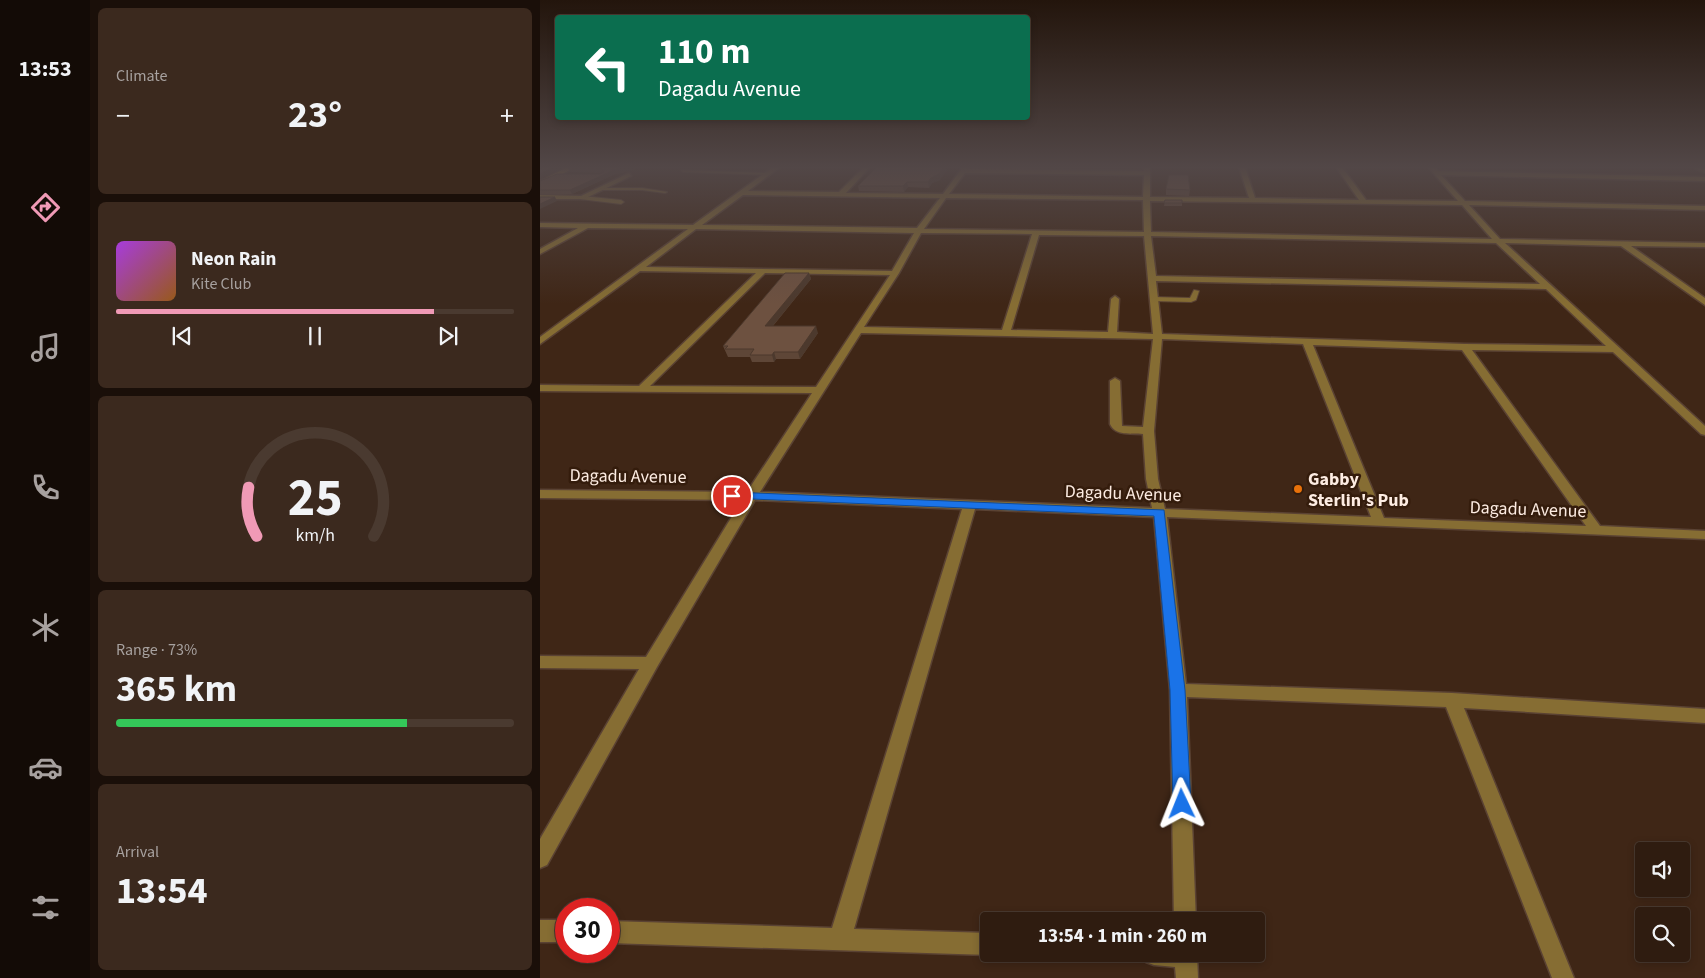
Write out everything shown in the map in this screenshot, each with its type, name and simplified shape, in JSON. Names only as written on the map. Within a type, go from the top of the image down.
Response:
[{"type":"street","points":[[540,341],[717,213]]},
{"type":"street","points":[[540,858],[651,663],[751,496],[894,273],[919,230],[933,213]]},
{"type":"street","points":[[1147,213],[1151,278],[1158,337],[1148,430],[1152,479],[1160,513],[1178,690],[1185,912]]},
{"type":"street","points":[[1473,213],[1498,241],[1705,432]]},
{"type":"street","points":[[540,225],[700,226],[1705,245]]},
{"type":"street","points":[[540,252],[586,226]]},
{"type":"street","points":[[1005,334],[1036,233]]},
{"type":"street","points":[[1622,243],[1705,302]]},
{"type":"street","points":[[639,269],[894,273]]},
{"type":"street","points":[[642,388],[763,271]]},
{"type":"street","points":[[1151,278],[1547,287]]},
{"type":"street","points":[[1112,335],[1115,299]]},
{"type":"street","points":[[857,330],[1112,335],[1465,347],[1613,349]]},
{"type":"street","points":[[1307,342],[1380,521]]},
{"type":"street","points":[[1465,347],[1596,530]]},
{"type":"street","points":[[1115,381],[1116,424],[1118,429],[1148,430]]},
{"type":"street","points":[[540,388],[819,390]]},
{"type":"street","points":[[1693,420],[1705,420]]},
{"type":"street","name":"Dagadu Avenue","points":[[540,494],[751,496],[1705,535]]},
{"type":"street","points":[[840,939],[969,506]]},
{"type":"street","points":[[540,662],[651,663]]},
{"type":"street","points":[[1178,690],[1452,700],[1705,716]]},
{"type":"street","points":[[1452,700],[1563,978]]},
{"type":"street","points":[[540,931],[555,931]]},
{"type":"street","points":[[620,932],[980,944]]},
{"type":"street","points":[[1186,962],[1187,978]]},
{"type":"lane","points":[[1154,299],[1191,300],[1194,299],[1196,291]]},
{"type":"building","points":[[785,273],[809,273],[765,326],[816,326],[798,352],[750,355],[754,349],[725,349],[728,346],[723,346]]},
{"type":"place","name":"Gabby Sterlin's Pub","points":[[1298,489]]},
{"type":"route","points":[[732,496],[1160,513],[1178,690],[1182,804]]}]
